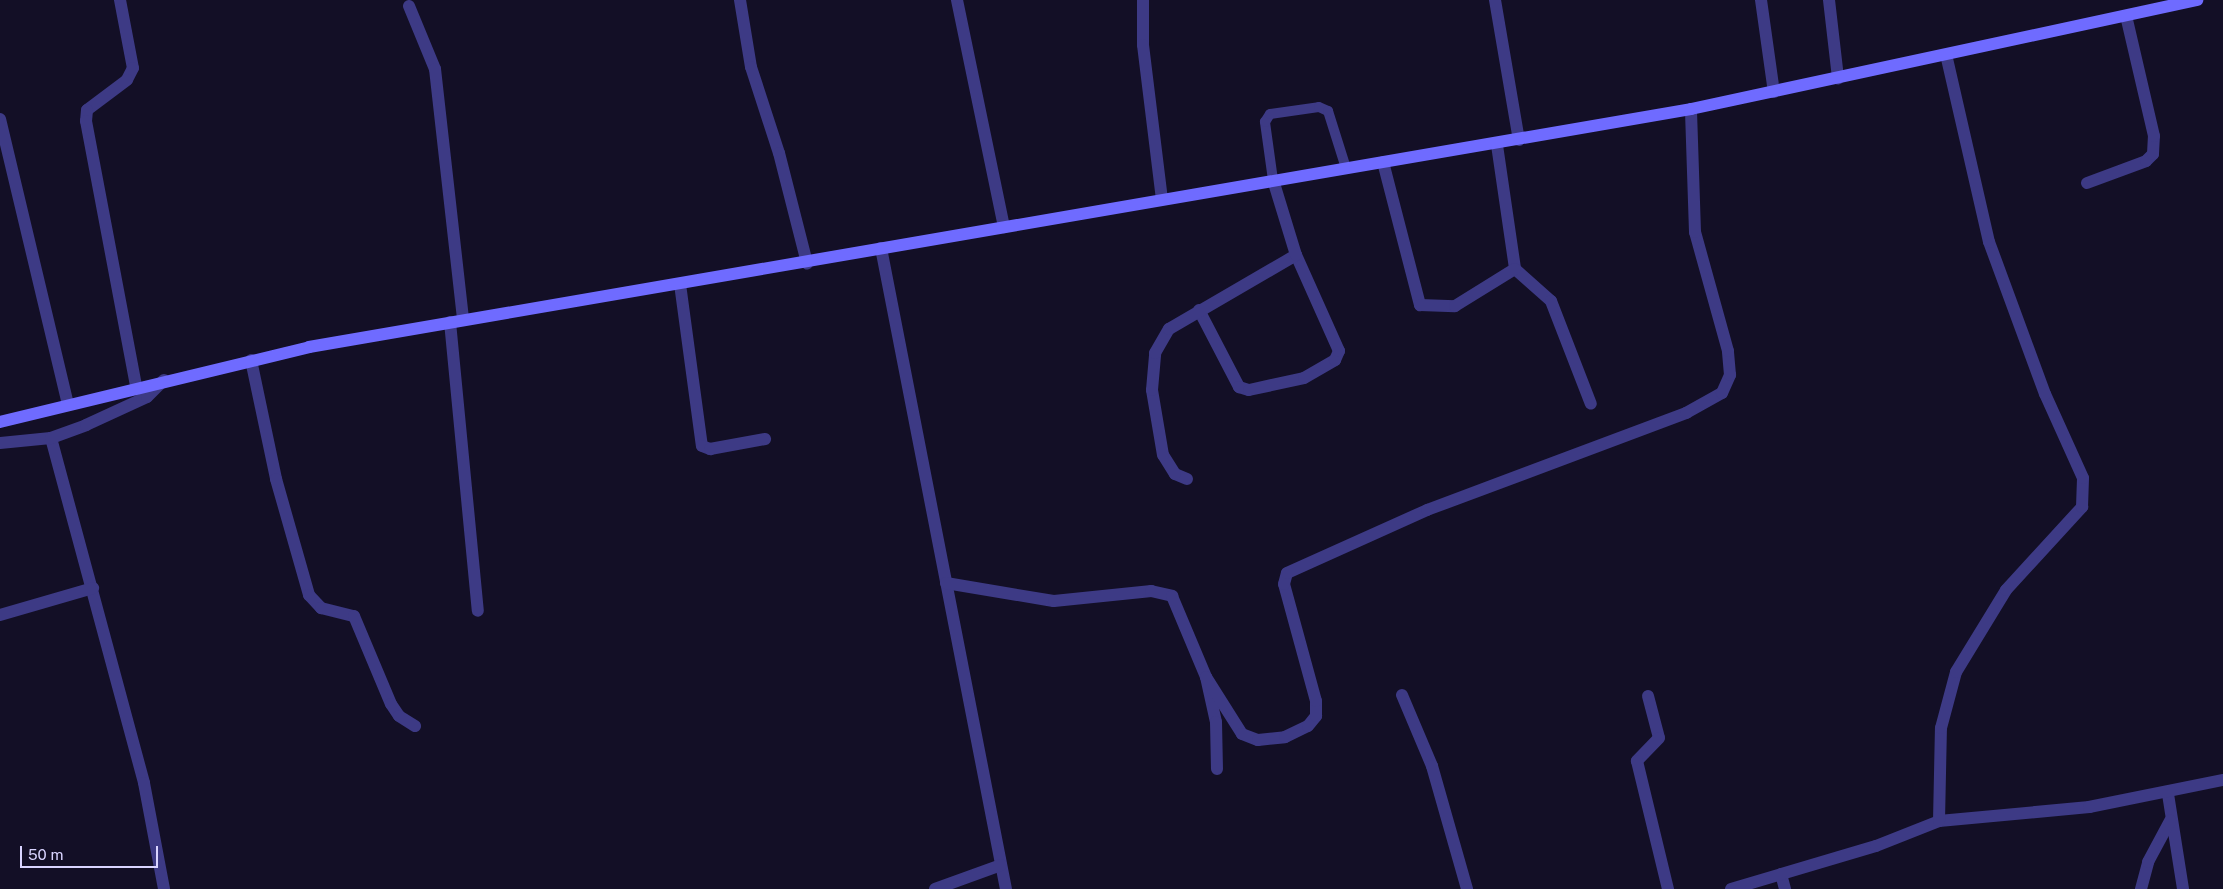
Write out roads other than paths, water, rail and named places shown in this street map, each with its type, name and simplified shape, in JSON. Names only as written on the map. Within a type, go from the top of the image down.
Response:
[{"type":"main road","points":[[0,422],[136,386],[251,360],[463,319],[807,264],[881,248],[1162,199],[1497,145],[1774,92],[2126,16],[2172,2],[2196,0]]},
{"type":"street","points":[[120,0],[132,68],[127,80],[87,110],[86,121],[136,386]]},
{"type":"street","points":[[740,0],[751,67],[779,153],[807,264]]},
{"type":"street","points":[[957,0],[1004,227]]},
{"type":"street","points":[[1143,0],[1143,46],[1162,199]]},
{"type":"street","points":[[1495,0],[1519,140]]},
{"type":"street","points":[[1761,0],[1774,92]]},
{"type":"street","points":[[1829,0],[1838,78]]},
{"type":"street","points":[[409,6],[435,70],[463,319]]},
{"type":"street","points":[[2087,183],[2146,162],[2153,154],[2154,136],[2126,16]]},
{"type":"street","points":[[1939,822],[1941,728],[1956,672],[2006,590],[2082,507],[2085,492],[1998,270],[1946,56]]},
{"type":"street","points":[[1206,677],[1242,734],[1258,740],[1285,738],[1308,726],[1316,716],[1316,701],[1284,584],[1287,573],[1427,510],[1686,413],[1722,393],[1730,375],[1728,351],[1695,232],[1691,109]]},
{"type":"street","points":[[0,119],[68,404]]},
{"type":"street","points":[[1497,145],[1515,269],[1551,300],[1591,404]]},
{"type":"street","points":[[1383,162],[1420,304],[1455,306],[1515,269]]},
{"type":"street","points":[[1199,310],[1239,387],[1249,390],[1304,378],[1335,360],[1339,351],[1296,255],[1273,180]]},
{"type":"street","points":[[881,248],[1006,889]]},
{"type":"street","points":[[1187,479],[1174,474],[1163,455],[1152,390],[1155,353],[1169,329],[1296,255]]},
{"type":"street","points":[[680,284],[702,446],[710,449],[765,439]]},
{"type":"street","points":[[450,322],[478,611]]},
{"type":"street","points":[[251,360],[276,479],[309,595],[320,608],[354,616],[390,704],[415,726]]},
{"type":"street","points":[[0,443],[51,438],[147,397],[164,380]]},
{"type":"street","points":[[51,438],[93,588],[144,783],[164,889]]},
{"type":"street","points":[[946,583],[1054,601],[1166,593],[1178,602],[1206,677],[1216,722],[1217,769]]},
{"type":"street","points":[[0,615],[93,588]]},
{"type":"street","points":[[1402,695],[1432,766],[1467,889]]},
{"type":"street","points":[[1648,696],[1658,738],[1637,761],[1668,889]]},
{"type":"street","points":[[1731,889],[1939,822],[2089,807],[2168,794],[2223,780]]},
{"type":"street","points":[[2168,794],[2170,820],[2183,889]]},
{"type":"street","points":[[2140,889],[2170,820]]},
{"type":"street","points":[[935,889],[1001,866]]},
{"type":"street","points":[[1781,874],[1786,889]]},
{"type":"lane","points":[[1273,180],[1265,122],[1270,114],[1319,107],[1328,111],[1346,168]]}]
